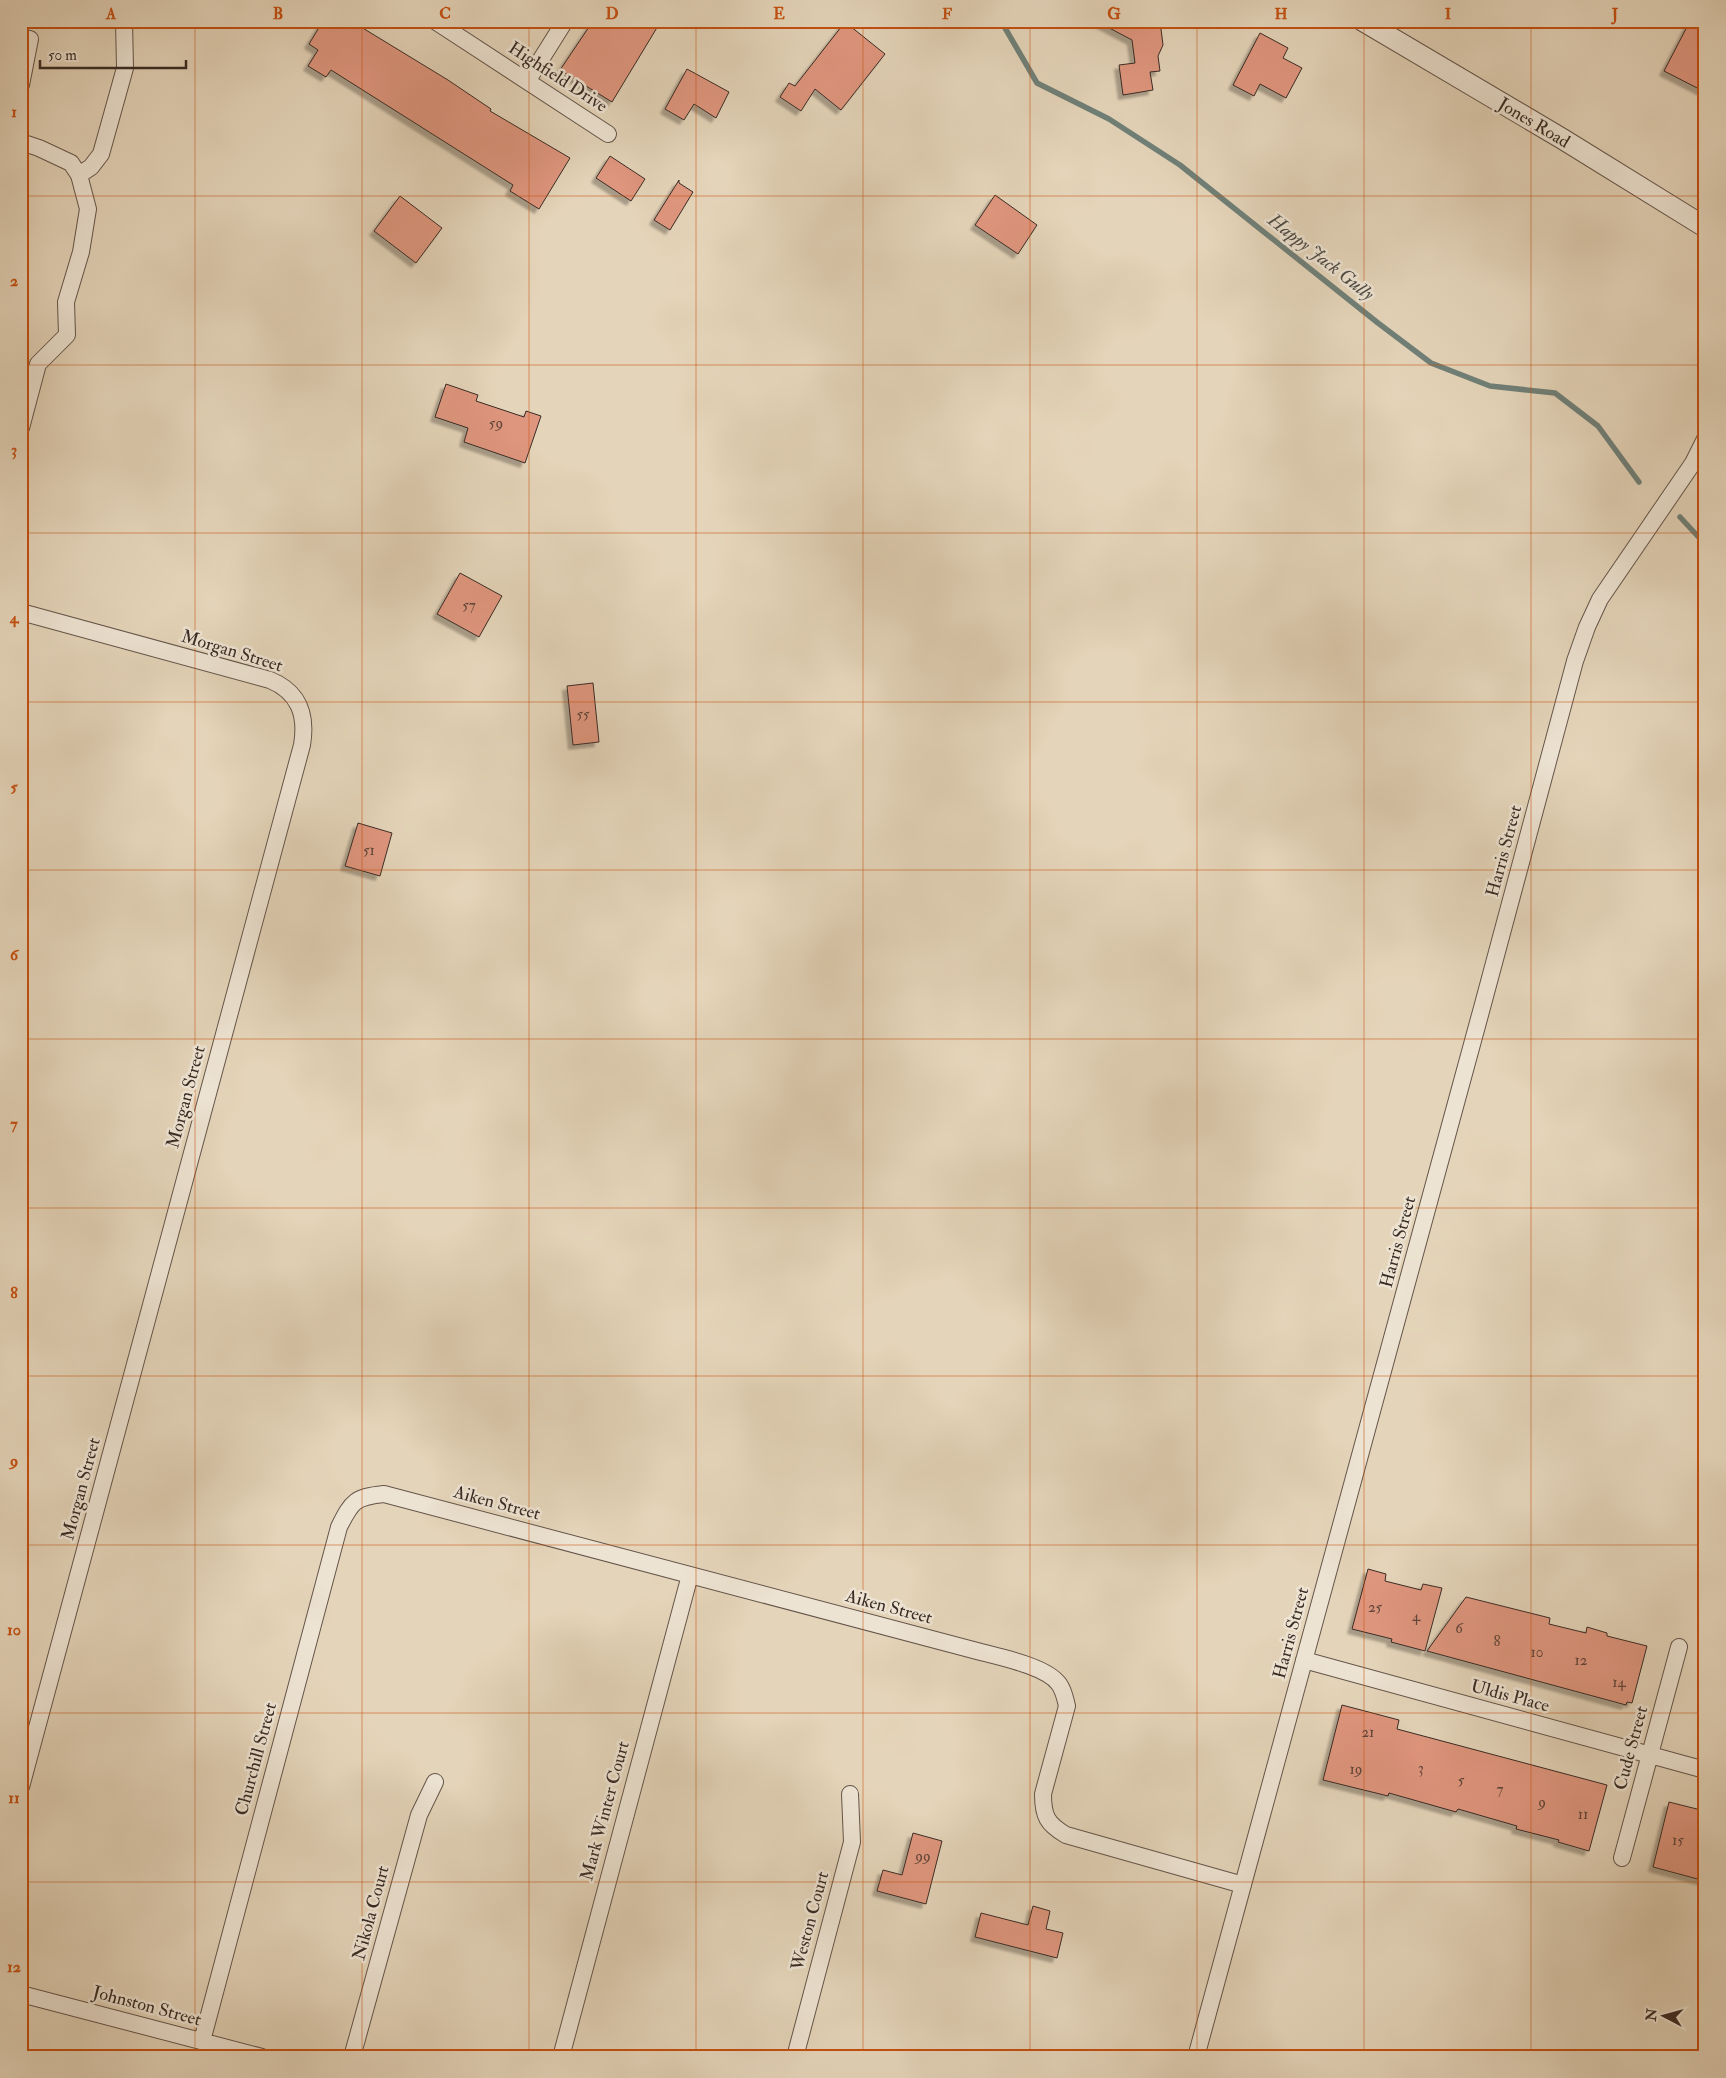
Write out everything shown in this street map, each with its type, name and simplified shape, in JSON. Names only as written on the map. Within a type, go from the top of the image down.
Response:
[{"type":"street","points":[[79,175],[91,167],[101,154],[125,68],[124,21]]},
{"type":"street","name":"Highfield Drive","points":[[435,21],[608,134]]},
{"type":"street","points":[[528,80],[565,21]]},
{"type":"street","name":"Jones Road","points":[[1363,21],[1705,226]]},
{"type":"street","points":[[21,85],[30,39]]},
{"type":"street","points":[[21,142],[71,163],[79,175],[88,209],[81,252],[66,302],[67,335],[38,364],[21,428]]},
{"type":"street","name":"Harris Street","points":[[1693,463],[1705,439]]},
{"type":"street","name":"Harris Street","points":[[1196,2057],[1575,661],[1600,598],[1693,463],[1705,449]]},
{"type":"street","name":"Morgan Street","points":[[21,612],[270,680],[292,694],[301,708],[304,725],[299,754],[21,1787]]},
{"type":"street","name":"Aiken Street","points":[[365,1496],[384,1494],[977,1650],[1048,1674],[1058,1683],[1064,1694],[1067,1706],[1044,1794],[1043,1808],[1047,1820],[1066,1835],[1243,1885]]},
{"type":"street","name":"Churchill Street","points":[[202,2041],[339,1527],[350,1506],[365,1496]]},
{"type":"street","name":"Mark Winter Court","points":[[560,2057],[690,1575]]},
{"type":"street","name":"Cude Street","points":[[1622,1858],[1679,1647]]},
{"type":"street","name":"Uldis Place","points":[[1304,1660],[1705,1770]]},
{"type":"street","name":"Nikola Court","points":[[352,2057],[419,1815],[435,1782]]},
{"type":"street","name":"Weston Court","points":[[795,2057],[852,1842],[850,1794]]},
{"type":"street","name":"Johnston Street","points":[[21,1994],[262,2057]]},
{"type":"building","points":[[323,21],[365,21],[361,27],[448,80],[491,109],[490,111],[570,158],[539,209],[510,191],[513,185],[331,70],[326,77],[308,66],[318,50],[309,44]]},
{"type":"building","points":[[593,21],[661,21],[612,102],[560,70]]},
{"type":"building","points":[[1096,21],[1160,21],[1163,45],[1158,56],[1160,71],[1150,72],[1153,90],[1123,95],[1119,65],[1135,63],[1132,40]]},
{"type":"building","points":[[1690,21],[1705,21],[1705,92],[1664,71]]},
{"type":"building","points":[[845,22],[885,54],[841,110],[815,89],[801,111],[780,97],[789,83],[795,86]]},
{"type":"building","points":[[1260,33],[1288,48],[1283,58],[1302,68],[1286,98],[1260,84],[1254,96],[1233,85]]},
{"type":"building","points":[[687,69],[729,92],[716,118],[694,104],[684,120],[665,109]]},
{"type":"building","points":[[610,156],[645,179],[631,201],[596,178]]},
{"type":"building","points":[[679,180],[679,183],[693,192],[670,230],[654,220]]},
{"type":"building","points":[[995,195],[1037,225],[1018,254],[975,225]]},
{"type":"building","points":[[400,196],[442,228],[416,263],[374,231]]},
{"type":"building","points":[[446,384],[478,395],[476,401],[524,417],[526,411],[541,416],[525,463],[464,442],[468,428],[435,417]]},
{"type":"building","points":[[460,573],[502,596],[479,637],[437,614]]},
{"type":"building","points":[[593,683],[599,742],[573,745],[567,686]]},
{"type":"building","points":[[358,823],[392,833],[380,876],[345,866]]},
{"type":"building","points":[[1368,1569],[1386,1574],[1385,1581],[1421,1590],[1423,1584],[1442,1588],[1425,1651],[1391,1642],[1392,1639],[1352,1629]]},
{"type":"building","points":[[1466,1597],[1550,1618],[1549,1624],[1586,1633],[1587,1627],[1607,1633],[1607,1636],[1647,1646],[1632,1703],[1627,1702],[1626,1705],[1427,1651]]},
{"type":"building","points":[[1342,1705],[1399,1720],[1397,1729],[1607,1785],[1589,1851],[1558,1842],[1559,1840],[1516,1829],[1517,1826],[1458,1809],[1456,1812],[1389,1793],[1388,1796],[1323,1780]]},
{"type":"building","points":[[1669,1802],[1705,1811],[1705,1881],[1653,1867]]},
{"type":"building","points":[[913,1833],[942,1841],[926,1904],[877,1891],[883,1870],[902,1875]]},
{"type":"building","points":[[1033,1906],[1050,1911],[1046,1929],[1063,1933],[1057,1958],[975,1937],[981,1913],[1028,1925]]},
{"type":"waterway","name":"Happy Jack Gully","points":[[1001,21],[1037,83],[1109,119],[1180,165],[1431,363],[1490,386],[1555,393],[1598,426],[1639,482]]},
{"type":"waterway","name":"Happy Jack Gully","points":[[1680,517],[1705,544]]}]
